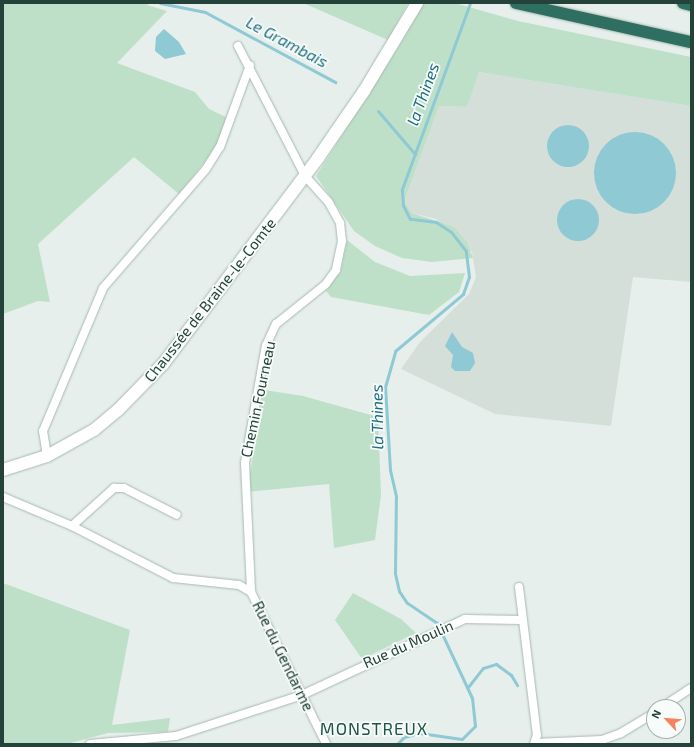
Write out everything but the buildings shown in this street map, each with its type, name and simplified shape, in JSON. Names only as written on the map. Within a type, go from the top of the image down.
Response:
[{"type":"highway","points":[[682,3],[691,5]]},
{"type":"highway","points":[[521,4],[691,42]]},
{"type":"main road","name":"Chaussée de Braine-le-Comte","points":[[3,470],[47,456],[94,430],[138,391],[189,331],[305,176],[364,91],[417,3]]},
{"type":"street","points":[[238,46],[250,65],[305,176]]},
{"type":"street","points":[[47,456],[43,431],[103,288],[210,163],[220,147],[250,65]]},
{"type":"street","name":"Chemin Fourneau","points":[[251,592],[245,464],[266,345],[276,324],[312,298],[336,270],[342,241],[340,222],[329,203],[305,176]]},
{"type":"street","points":[[72,526],[114,488],[124,488],[177,515]]},
{"type":"street","name":"Rue du Gendarme","points":[[3,497],[72,526],[173,578],[239,585],[251,592],[326,744]]},
{"type":"street","points":[[519,587],[520,620],[537,735],[534,744],[602,740],[621,733],[646,718]]},
{"type":"street","name":"Rue du Moulin","points":[[90,744],[176,736],[302,695],[440,629],[476,618],[520,620]]},
{"type":"street","points":[[674,699],[691,688]]},
{"type":"shaded area","points":[[478,72],[691,106],[691,282],[633,277],[611,426],[495,414],[401,369],[420,342],[469,294],[476,277],[472,252],[436,219],[412,213],[404,202],[439,106],[467,107]]},
{"type":"green space","points":[[3,3],[150,3],[147,5],[167,11],[117,63],[195,92],[209,109],[228,118],[218,145],[179,194],[134,157],[38,244],[50,302],[38,301],[3,314]]},
{"type":"green space","points":[[303,3],[408,3],[388,40]]},
{"type":"green space","points":[[422,3],[455,3],[518,21],[691,57],[691,106],[479,72],[467,107],[439,106],[404,202],[412,213],[454,227],[467,242],[473,258],[432,262],[402,258],[375,246],[354,231],[316,176],[401,43]]},
{"type":"green space","points":[[347,240],[375,262],[410,276],[465,273],[459,292],[429,315],[331,297],[326,291],[341,271]]},
{"type":"green space","points":[[264,390],[303,396],[378,417],[381,495],[375,540],[334,548],[329,484],[247,492]]},
{"type":"green space","points":[[3,583],[130,630],[112,725],[170,718],[168,732],[108,733],[67,744],[3,744]]},
{"type":"green space","points":[[353,593],[401,619],[416,633],[362,659],[335,620]]},
{"type":"water","points":[[164,29],[179,42],[186,54],[165,59],[155,51],[156,37]]},
{"type":"water","points":[[568,125],[583,131],[589,146],[583,161],[568,167],[553,161],[547,146],[553,131]]},
{"type":"water","points":[[635,132],[651,135],[664,144],[673,157],[676,173],[673,189],[664,202],[651,211],[635,214],[619,211],[606,202],[597,189],[594,173],[597,157],[606,144],[619,135]]},
{"type":"water","points":[[578,199],[593,205],[599,220],[593,235],[578,241],[563,235],[557,220],[563,205]]},
{"type":"water","points":[[452,332],[462,347],[473,353],[475,363],[470,371],[455,371],[451,367],[453,355],[445,346]]},
{"type":"waterway","name":"Le Grambais","points":[[160,3],[205,12],[335,82]]},
{"type":"waterway","name":"la Thines","points":[[397,744],[404,737],[420,733],[462,739],[475,726],[472,698],[437,623],[407,603],[399,591],[395,573],[396,496],[390,470],[385,387],[395,351],[463,294],[469,277],[466,251],[451,232],[436,222],[410,219],[403,205],[402,189],[470,3]]},
{"type":"waterway","name":"Le Grambais","points":[[378,111],[415,154]]},
{"type":"waterway","points":[[468,687],[483,668],[496,664],[511,675],[517,685]]},
{"type":"district","name":"MONSTREUX","points":[[374,729]]}]
